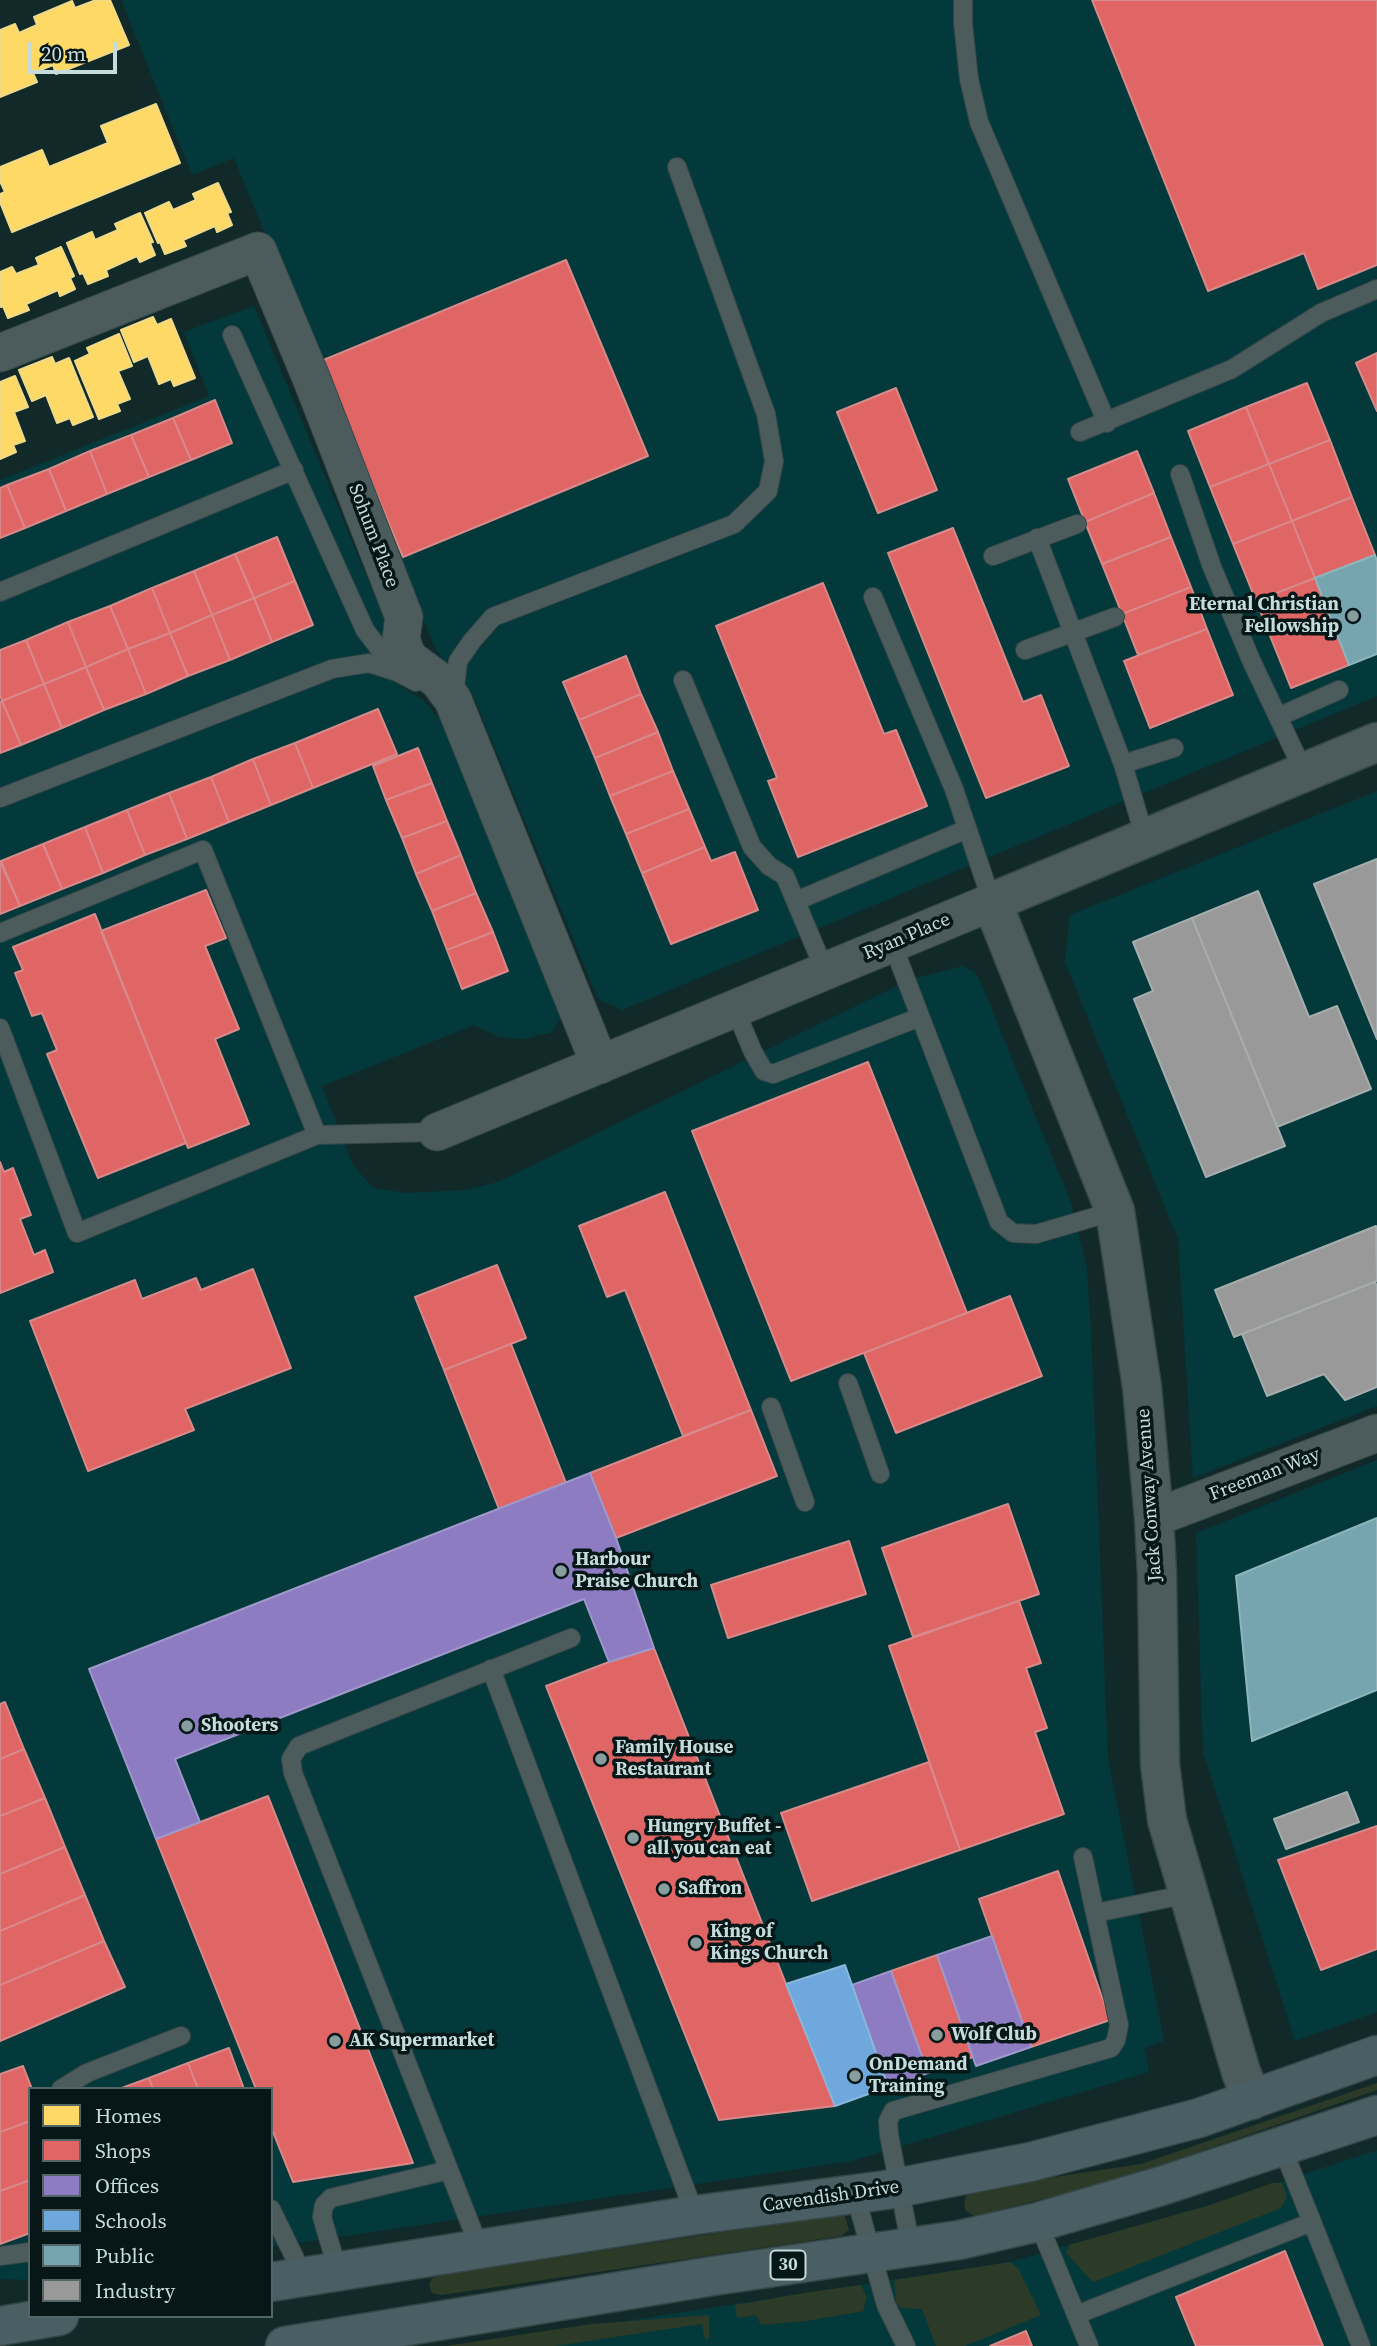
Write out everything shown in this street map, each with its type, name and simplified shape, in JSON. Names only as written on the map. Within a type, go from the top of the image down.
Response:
[{"type":"main road","name":"Cavendish Drive","points":[[304,2277],[695,2215],[898,2188],[1030,2162],[1199,2118],[1377,2055]]},
{"type":"main road","name":"30","points":[[285,2346],[713,2276],[959,2240],[1038,2222],[1161,2186],[1377,2115]]},
{"type":"main road","points":[[0,2326],[47,2318]]},
{"type":"street","name":"Sohum Place","points":[[0,353],[258,251],[312,380],[404,617],[401,640],[408,658],[438,680],[453,701],[600,1065]]},
{"type":"street","name":"Ryan Place","points":[[437,1132],[1377,742]]},
{"type":"street","name":"Jack Conway Avenue","points":[[992,902],[1115,1211],[1142,1387],[1154,1518],[1160,1764],[1167,1820],[1241,2072],[1252,2101]]},
{"type":"street","name":"Freeman Way","points":[[1154,1518],[1377,1433]]},
{"type":"lane","points":[[963,0],[969,79],[979,122],[1107,423]]},
{"type":"lane","points":[[0,798],[332,669],[369,663],[397,672],[440,698],[453,701],[458,661],[493,617],[734,524],[768,491],[774,461],[766,414],[677,167]]},
{"type":"lane","points":[[1080,432],[1232,369],[1321,313],[1377,289]]},
{"type":"lane","points":[[233,335],[365,630],[397,672]]},
{"type":"lane","points":[[0,592],[294,470]]},
{"type":"lane","points":[[1180,474],[1213,567],[1251,660],[1304,772]]},
{"type":"lane","points":[[993,556],[1077,524]]},
{"type":"lane","points":[[1037,538],[1123,764],[1145,838]]},
{"type":"lane","points":[[873,597],[954,789],[992,902]]},
{"type":"lane","points":[[1025,650],[1115,617]]},
{"type":"lane","points":[[683,680],[752,847],[769,866],[785,876],[825,971]]},
{"type":"lane","points":[[1278,717],[1339,690]]},
{"type":"lane","points":[[1123,764],[1174,747]]},
{"type":"lane","points":[[796,901],[967,829]]},
{"type":"lane","points":[[0,933],[203,850],[317,1135]]},
{"type":"lane","points":[[892,943],[999,1222],[1013,1233],[1036,1234],[1115,1211]]},
{"type":"lane","points":[[735,1009],[758,1062],[764,1071],[773,1074],[920,1017]]},
{"type":"lane","points":[[0,1028],[77,1233],[317,1135],[437,1132]]},
{"type":"lane","points":[[848,1383],[880,1474]]},
{"type":"lane","points":[[771,1407],[805,1502]]},
{"type":"lane","points":[[481,2249],[293,1773],[291,1759],[299,1746],[571,1638]]},
{"type":"lane","points":[[491,1670],[695,2215]]},
{"type":"lane","points":[[911,2247],[888,2135],[888,2121],[892,2111],[1111,2048],[1116,2040],[1119,2025],[1083,1857]]},
{"type":"lane","points":[[1096,1913],[1188,1895]]},
{"type":"lane","points":[[64,2087],[87,2073],[181,2036]]},
{"type":"lane","points":[[1282,2147],[1361,2346]]},
{"type":"lane","points":[[304,2277],[324,2205],[331,2198],[449,2170]]},
{"type":"lane","points":[[855,2194],[886,2305],[906,2346]]},
{"type":"lane","points":[[273,2213],[304,2277]]},
{"type":"lane","points":[[1038,2222],[1089,2346]]},
{"type":"lane","points":[[1076,2315],[1312,2222]]},
{"type":"lane","points":[[0,2256],[28,2252]]},
{"type":"shaded area","points":[[121,0],[1377,0],[1377,696],[622,1010],[598,999],[475,700],[435,648],[234,158],[192,175]]},
{"type":"shaded area","points":[[254,306],[404,666],[398,685],[423,700],[453,735],[566,1008],[552,1032],[525,1039],[499,1037],[474,1025],[322,1086],[353,1165],[373,1188],[407,1193],[465,1190],[498,1182],[909,980],[962,966],[974,971],[981,983],[1071,1203],[1087,1269],[1108,1758],[1164,2041],[1144,2048],[1149,2072],[852,2161],[273,2247],[273,2087],[28,2087],[28,2280],[0,2279],[0,480],[209,396],[184,332]]},
{"type":"shaded area","points":[[1377,791],[1377,1406],[1193,1478],[1178,1239],[1065,962],[1070,915]]},
{"type":"shaded area","points":[[1377,1460],[1377,2012],[1295,2041],[1203,1752],[1196,1533]]},
{"type":"shaded area","points":[[1377,2150],[1377,2346],[462,2346],[1010,2262],[1210,2205]]},
{"type":"green space","points":[[1377,2083],[1377,2090],[1118,2180],[975,2216],[966,2211],[966,2196],[981,2188],[1141,2164]]},
{"type":"green space","points":[[1272,2183],[1282,2183],[1287,2197],[1281,2208],[1099,2280],[1093,2282],[1066,2253],[1069,2245],[1210,2205]]},
{"type":"green space","points":[[840,2214],[845,2216],[849,2230],[841,2236],[442,2295],[432,2293],[429,2285],[436,2276]]},
{"type":"green space","points":[[1010,2262],[1018,2268],[1041,2315],[965,2346],[936,2346],[922,2309],[901,2308],[896,2303],[894,2280]]},
{"type":"green space","points":[[861,2285],[867,2297],[863,2311],[807,2321],[761,2325],[756,2315],[737,2318],[735,2305]]},
{"type":"green space","points":[[709,2315],[709,2338],[705,2340],[702,2324],[555,2346],[446,2346],[591,2324]]},
{"type":"building: Homes","points":[[96,0],[110,0],[129,45],[56,74],[53,65],[33,73],[37,82],[0,97],[0,30],[15,24],[19,33],[37,25],[34,17],[72,1],[75,8]]},
{"type":"building: Homes","points":[[156,104],[180,163],[12,232],[0,202],[0,194],[5,192],[0,181],[0,167],[42,150],[49,167],[108,143],[101,126]]},
{"type":"building: Homes","points":[[218,183],[231,212],[227,213],[232,225],[217,232],[215,226],[183,240],[186,246],[165,254],[145,213],[169,202],[173,210],[196,200],[193,194]]},
{"type":"building: Homes","points":[[140,213],[153,242],[150,243],[155,255],[140,262],[137,256],[106,270],[108,276],[88,284],[83,273],[80,274],[67,243],[92,232],[95,240],[118,230],[115,224]]},
{"type":"building: Homes","points":[[61,247],[74,276],[70,278],[75,289],[60,296],[58,290],[26,304],[29,310],[8,318],[0,305],[0,272],[12,267],[16,274],[39,265],[36,258]]},
{"type":"building: Homes","points":[[153,317],[157,325],[171,319],[195,378],[174,386],[171,379],[159,384],[148,356],[134,362],[121,330]]},
{"type":"building: Homes","points":[[119,334],[132,366],[118,371],[130,399],[117,404],[120,411],[99,419],[75,361],[90,354],[87,348]]},
{"type":"building: Homes","points":[[52,357],[55,364],[69,358],[93,417],[73,425],[70,418],[57,423],[46,395],[32,401],[19,370]]},
{"type":"building: Homes","points":[[15,376],[28,407],[14,412],[25,441],[13,445],[16,452],[0,459],[0,382]]},
{"type":"building: Shops","points":[[1092,0],[1377,0],[1377,265],[1318,289],[1304,253],[1208,291]]},
{"type":"building: Shops","points":[[566,260],[648,456],[403,557],[321,361]]},
{"type":"building: Shops","points":[[1377,353],[1377,411],[1356,363]]},
{"type":"building: Shops","points":[[1307,383],[1330,440],[1269,464],[1246,407]]},
{"type":"building: Shops","points":[[896,388],[937,490],[878,513],[837,412]]},
{"type":"building: Shops","points":[[215,400],[232,443],[191,460],[173,418]]},
{"type":"building: Shops","points":[[1246,407],[1269,464],[1210,487],[1188,431]]},
{"type":"building: Shops","points":[[173,418],[191,460],[149,477],[131,435]]},
{"type":"building: Shops","points":[[131,435],[149,477],[107,494],[90,451]]},
{"type":"building: Shops","points":[[1330,440],[1352,497],[1292,521],[1269,464]]},
{"type":"building: Shops","points":[[90,451],[107,494],[66,511],[49,469]]},
{"type":"building: Shops","points":[[1137,451],[1154,493],[1085,522],[1068,479]]},
{"type":"building: Shops","points":[[1269,464],[1292,521],[1233,544],[1210,487]]},
{"type":"building: Shops","points":[[49,469],[66,511],[25,528],[7,485]]},
{"type":"building: Shops","points":[[7,485],[25,528],[0,538],[0,488]]},
{"type":"building: Shops","points":[[1154,493],[1171,537],[1102,564],[1085,522]]},
{"type":"building: Shops","points":[[1352,497],[1375,555],[1315,578],[1292,521]]},
{"type":"building: Shops","points":[[1292,521],[1315,578],[1256,601],[1233,544]]},
{"type":"building: Shops","points":[[953,528],[1023,702],[1041,695],[1069,766],[986,798],[888,553]]},
{"type":"building: Shops","points":[[277,537],[295,581],[254,598],[235,554]]},
{"type":"building: Shops","points":[[1171,537],[1191,587],[1122,614],[1102,564]]},
{"type":"building: Shops","points":[[235,554],[254,598],[212,615],[194,571]]},
{"type":"building: Shops","points":[[194,571],[212,615],[170,633],[152,588]]},
{"type":"building: Shops","points":[[1315,578],[1349,665],[1291,688],[1256,601]]},
{"type":"building: Shops","points":[[295,581],[313,625],[272,642],[254,598]]},
{"type":"building: Shops","points":[[823,583],[884,734],[896,730],[927,806],[798,857],[768,781],[777,778],[716,626]]},
{"type":"building: Shops","points":[[1191,587],[1207,629],[1138,655],[1122,614]]},
{"type":"building: Shops","points":[[152,588],[170,633],[128,649],[110,606]]},
{"type":"building: Shops","points":[[254,598],[272,642],[230,660],[212,615]]},
{"type":"building: Shops","points":[[110,606],[128,649],[86,667],[68,622]]},
{"type":"building: Shops","points":[[212,615],[230,660],[188,676],[170,633]]},
{"type":"building: Shops","points":[[68,622],[86,667],[44,684],[26,640]]},
{"type":"building: Shops","points":[[1207,629],[1233,695],[1150,728],[1124,661]]},
{"type":"building: Shops","points":[[170,633],[188,676],[146,694],[128,649]]},
{"type":"building: Shops","points":[[26,640],[44,684],[2,701],[0,650]]},
{"type":"building: Shops","points":[[128,649],[146,694],[104,710],[86,667]]},
{"type":"building: Shops","points":[[626,656],[641,694],[579,720],[563,682]]},
{"type":"building: Shops","points":[[86,667],[104,710],[62,728],[44,684]]},
{"type":"building: Shops","points":[[44,684],[62,728],[21,745],[2,701]]},
{"type":"building: Shops","points":[[641,694],[658,732],[595,758],[579,720]]},
{"type":"building: Shops","points":[[2,701],[21,745],[0,753],[0,702]]},
{"type":"building: Shops","points":[[378,709],[397,754],[313,788],[295,743]]},
{"type":"building: Shops","points":[[658,732],[673,771],[610,796],[595,758]]},
{"type":"building: Shops","points":[[295,743],[313,788],[271,805],[253,759]]},
{"type":"building: Shops","points":[[418,748],[432,783],[386,800],[373,766]]},
{"type":"building: Shops","points":[[253,759],[271,805],[229,822],[211,777]]},
{"type":"building: Shops","points":[[673,771],[689,809],[626,834],[610,796]]},
{"type":"building: Shops","points":[[211,777],[229,822],[187,839],[169,793]]},
{"type":"building: Shops","points":[[432,783],[447,821],[402,838],[386,800]]},
{"type":"building: Shops","points":[[169,793],[187,839],[145,855],[127,810]]},
{"type":"building: Shops","points":[[689,809],[705,847],[642,873],[626,834]]},
{"type":"building: Shops","points":[[127,810],[145,855],[103,873],[85,827]]},
{"type":"building: Shops","points":[[447,821],[461,855],[416,874],[402,838]]},
{"type":"building: Shops","points":[[85,827],[103,873],[62,889],[43,844]]},
{"type":"building: Shops","points":[[43,844],[62,889],[20,906],[1,861]]},
{"type":"building: Shops","points":[[705,847],[711,861],[735,852],[758,910],[671,944],[642,873]]},
{"type":"building: Shops","points":[[461,855],[476,893],[432,911],[416,874]]},
{"type":"building: Shops","points":[[0,861],[20,906],[0,914]]},
{"type":"building: Shops","points":[[206,890],[226,938],[205,946],[239,1029],[215,1039],[249,1124],[188,1148],[101,931]]},
{"type":"building: Shops","points":[[476,893],[493,932],[447,950],[432,911]]},
{"type":"building: Shops","points":[[95,914],[186,1143],[98,1178],[47,1054],[57,1050],[42,1013],[32,1016],[15,973],[23,970],[13,947]]},
{"type":"building: Shops","points":[[493,932],[508,971],[462,989],[447,950]]},
{"type":"building: Shops","points":[[868,1062],[967,1313],[791,1381],[692,1131]]},
{"type":"building: Shops","points":[[0,1162],[4,1172],[13,1168],[31,1215],[20,1219],[34,1255],[45,1250],[53,1272],[0,1293]]},
{"type":"building: Shops","points":[[665,1192],[751,1410],[683,1436],[625,1290],[607,1297],[579,1226]]},
{"type":"building: Shops","points":[[497,1265],[526,1338],[444,1370],[415,1297]]},
{"type":"building: Shops","points":[[253,1269],[291,1368],[185,1409],[194,1430],[88,1471],[30,1321],[135,1280],[142,1299],[196,1278],[201,1290]]},
{"type":"building: Shops","points":[[1010,1296],[1042,1376],[896,1433],[864,1353]]},
{"type":"building: Shops","points":[[511,1344],[566,1483],[499,1509],[444,1370]]},
{"type":"building: Shops","points":[[751,1410],[777,1476],[616,1538],[590,1473]]},
{"type":"building: Shops","points":[[1008,1504],[1039,1594],[913,1637],[882,1548]]},
{"type":"building: Shops","points":[[849,1541],[866,1594],[728,1638],[711,1585]]},
{"type":"building: Shops","points":[[1019,1601],[1041,1663],[1026,1668],[1047,1728],[1035,1732],[1064,1814],[960,1850],[889,1646]]},
{"type":"building: Shops","points":[[654,1648],[835,2106],[719,2120],[546,1686]]},
{"type":"building: Shops","points":[[5,1702],[24,1749],[0,1759],[0,1704]]},
{"type":"building: Shops","points":[[24,1749],[45,1798],[0,1816],[0,1759]]},
{"type":"building: Shops","points":[[929,1762],[960,1850],[812,1901],[781,1813]]},
{"type":"building: Shops","points":[[268,1796],[413,2163],[293,2182],[273,2132],[273,2087],[255,2087],[156,1839]]},
{"type":"building: Shops","points":[[45,1798],[65,1847],[0,1874],[0,1816]]},
{"type":"building: Shops","points":[[1377,1826],[1377,1949],[1321,1970],[1278,1860]]},
{"type":"building: Shops","points":[[65,1847],[85,1895],[0,1931],[0,1874]]},
{"type":"building: Shops","points":[[1058,1871],[1110,2020],[1031,2047],[979,1899]]},
{"type":"building: Shops","points":[[85,1895],[104,1941],[0,1985],[0,1931]]},
{"type":"building: Shops","points":[[104,1941],[125,1987],[0,2041],[0,1985]]},
{"type":"building: Shops","points":[[937,1955],[973,2057],[928,2073],[891,1971]]},
{"type":"building: Shops","points":[[229,2048],[243,2087],[197,2087],[188,2063]]},
{"type":"building: Shops","points":[[188,2063],[197,2087],[152,2087],[149,2078]]},
{"type":"building: Shops","points":[[23,2066],[31,2087],[28,2087],[28,2122],[0,2132],[0,2074]]},
{"type":"building: Shops","points":[[149,2078],[152,2087],[124,2087]]},
{"type":"building: Shops","points":[[28,2122],[28,2181],[0,2191],[0,2132]]},
{"type":"building: Shops","points":[[28,2181],[28,2234],[0,2244],[0,2191]]},
{"type":"building: Shops","points":[[1285,2251],[1323,2346],[1196,2346],[1176,2297]]},
{"type":"building: Shops","points":[[1026,2331],[1032,2346],[990,2346]]},
{"type":"building: Offices","points":[[590,1473],[654,1648],[609,1662],[584,1599],[175,1759],[200,1822],[156,1839],[89,1669]]},
{"type":"building: Offices","points":[[992,1936],[1031,2047],[976,2066],[937,1955]]},
{"type":"building: Offices","points":[[891,1971],[928,2073],[888,2087],[852,1985]]},
{"type":"building: Schools","points":[[845,1965],[888,2087],[835,2106],[786,1984]]},
{"type":"building: Public","name":"Eternal Christian Fellowship","points":[[1375,555],[1377,654],[1349,665],[1315,578]]},
{"type":"building: Public","points":[[1377,1518],[1377,1690],[1252,1741],[1236,1576]]},
{"type":"building: Industry","points":[[1377,859],[1377,1039],[1314,884]]},
{"type":"building: Industry","points":[[1258,891],[1309,1017],[1337,1006],[1371,1089],[1277,1127],[1192,918]]},
{"type":"building: Industry","points":[[1192,918],[1285,1146],[1206,1177],[1134,999],[1153,991],[1133,942]]},
{"type":"building: Industry","points":[[1376,1226],[1377,1281],[1234,1337],[1215,1290]]},
{"type":"building: Industry","points":[[1375,1282],[1377,1387],[1345,1400],[1324,1374],[1267,1396],[1242,1334]]},
{"type":"building: Industry","points":[[1347,1792],[1359,1822],[1286,1849],[1274,1819]]},
{"type":"place","name":"Eternal Christian Fellowship","points":[[1353,616]]},
{"type":"place","name":"Harbour Praise Church","points":[[561,1571]]},
{"type":"place","name":"Shooters","points":[[187,1726]]},
{"type":"place","name":"Family House Restaurant","points":[[601,1759]]},
{"type":"place","name":"Hungry Buffet - all you can eat","points":[[633,1838]]},
{"type":"place","name":"Saffron","points":[[664,1889]]},
{"type":"place","name":"King of Kings Church","points":[[696,1943]]},
{"type":"place","name":"Wolf Club","points":[[937,2035]]},
{"type":"place","name":"AK Supermarket","points":[[335,2041]]},
{"type":"place","name":"OnDemand Training","points":[[855,2076]]}]
